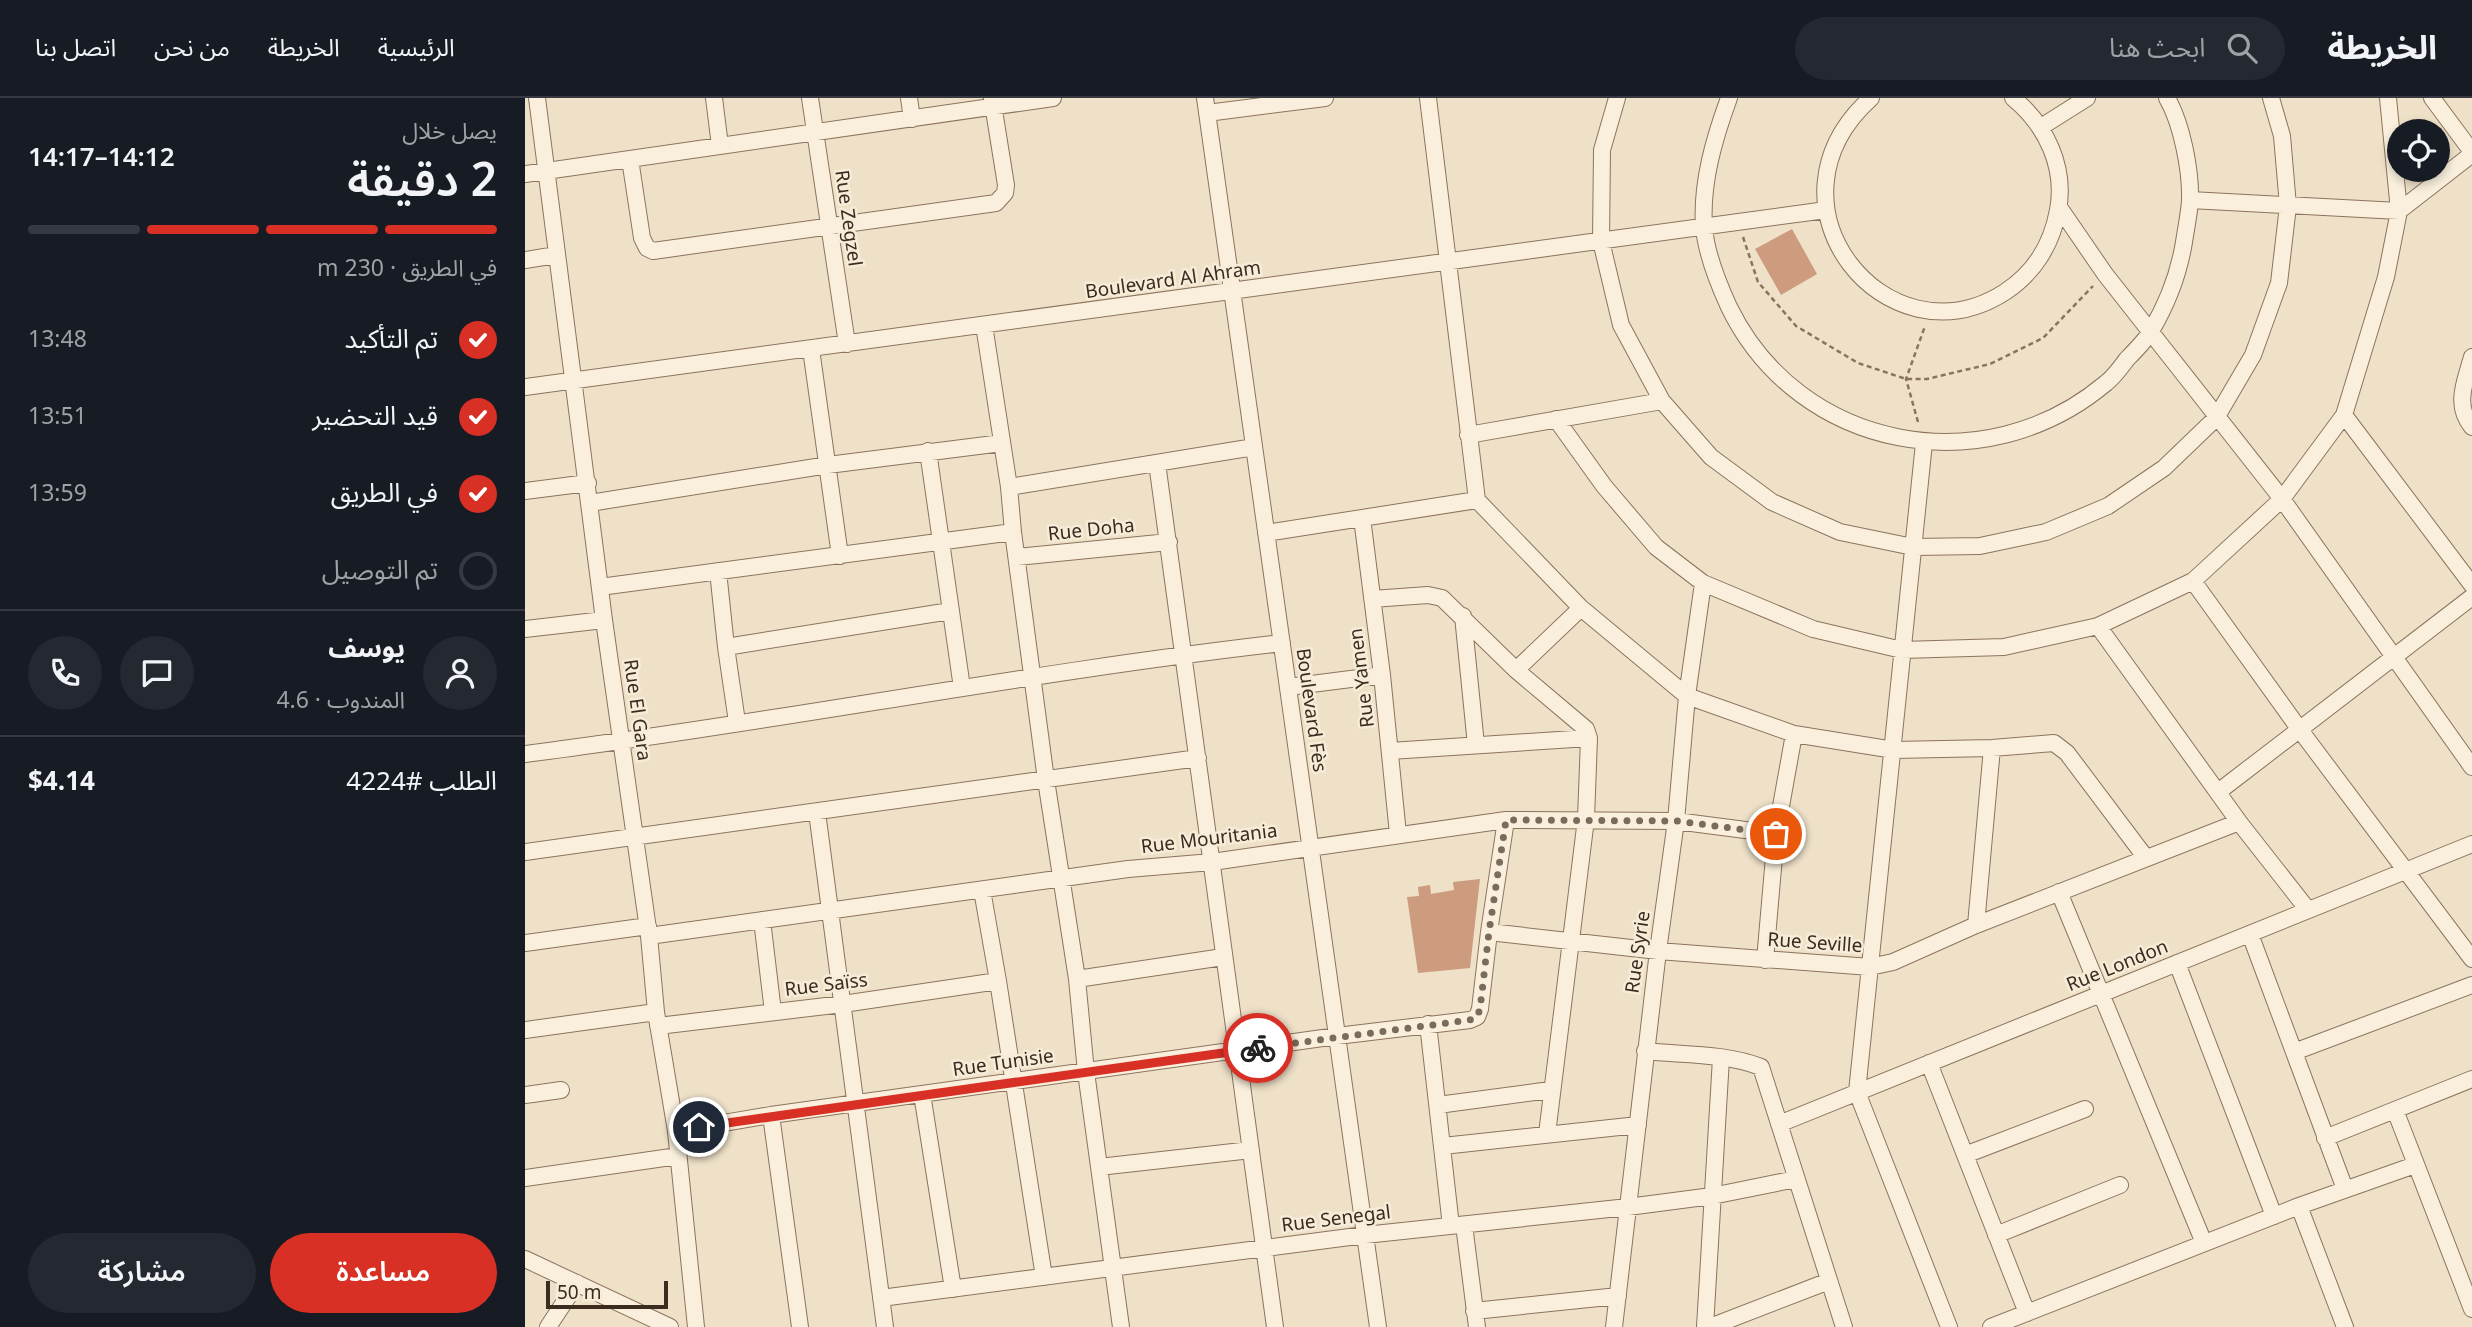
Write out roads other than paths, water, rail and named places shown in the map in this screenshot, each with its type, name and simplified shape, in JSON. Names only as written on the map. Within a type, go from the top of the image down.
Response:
[{"type":"street","name":"Rue El Gara","points":[[537,98],[604,620],[649,931],[657,1019],[676,1131],[697,1327]]},
{"type":"street","points":[[714,98],[720,146]]},
{"type":"street","name":"Rue Zegzel","points":[[810,98],[847,344]]},
{"type":"street","points":[[909,98],[912,118]]},
{"type":"street","points":[[525,174],[912,118],[992,102],[1053,98]]},
{"type":"street","points":[[1206,105],[1325,98]]},
{"type":"street","points":[[1428,98],[1477,500],[1581,608],[1687,696],[1794,734],[1894,750],[1993,748],[2047,743],[2063,748],[2146,858]]},
{"type":"street","points":[[1617,98],[1602,150],[1601,242],[1621,325],[1662,401],[1711,457],[1772,502],[1840,532],[1913,547],[1980,546],[2046,532],[2108,506],[2164,468],[2216,418],[2253,355],[2279,283],[2288,206],[2282,136],[2271,98]]},
{"type":"street","points":[[1728,98],[1708,163],[1704,227],[1717,280],[1741,330],[1776,374],[1820,408],[1870,431],[1924,443],[1990,440],[2052,419],[2107,383],[2150,333],[2180,269],[2190,200],[2185,151],[2167,98]]},
{"type":"street","points":[[1871,98],[1854,113],[1839,134],[1829,158],[1825,184],[1826,210],[1831,231],[1840,252],[1853,270],[1870,285],[1909,306],[1931,310],[1954,310],[1997,297],[2016,284],[2032,268],[2045,250],[2054,229],[2060,186],[2057,165],[2041,127],[2013,98]]},
{"type":"street","points":[[2041,127],[2087,98]]},
{"type":"street","points":[[1556,419],[1604,486],[1655,547],[1703,583],[1813,629],[1902,650],[2004,647],[2098,626],[2193,581],[2282,499],[2343,415],[2386,277],[2399,211],[2388,98]]},
{"type":"street","points":[[2190,200],[2399,211],[2472,153],[2432,98]]},
{"type":"street","points":[[630,159],[642,238],[647,248],[653,251],[996,203],[1005,193],[1006,185],[992,102]]},
{"type":"street","name":"Boulevard Fès","points":[[1206,105],[1378,1327]]},
{"type":"street","points":[[2059,207],[2150,333],[2282,499],[2472,767]]},
{"type":"street","name":"Boulevard Al Ahram","points":[[525,387],[1826,210]]},
{"type":"street","points":[[525,260],[556,255]]},
{"type":"street","points":[[984,325],[1009,487],[1046,779],[1077,979],[1086,1072],[1121,1327]]},
{"type":"street","points":[[811,349],[840,556]]},
{"type":"street","points":[[2472,357],[2462,392],[2462,402],[2463,413],[2472,427]]},
{"type":"street","points":[[1468,435],[1662,401]]},
{"type":"street","points":[[2343,415],[2472,585]]},
{"type":"street","points":[[590,503],[928,451],[1002,443]]},
{"type":"street","points":[[1924,443],[1857,1093],[1949,1327]]},
{"type":"street","points":[[1009,487],[1254,447]]},
{"type":"street","points":[[928,451],[962,688]]},
{"type":"street","points":[[1157,463],[1275,1327]]},
{"type":"street","points":[[525,491],[587,483]]},
{"type":"street","points":[[1266,533],[1477,500]]},
{"type":"street","name":"Rue Yamen","points":[[1362,518],[1382,675],[1398,834]]},
{"type":"street","points":[[600,587],[1013,532]]},
{"type":"street","name":"Rue Doha","points":[[1017,557],[1168,542]]},
{"type":"street","points":[[718,571],[737,722]]},
{"type":"street","points":[[2193,581],[2299,730],[2472,959]]},
{"type":"street","name":"Rue Syrie","points":[[1614,1327],[1658,951],[1677,821],[1687,696],[1703,583]]},
{"type":"street","points":[[1372,599],[1428,594],[1442,598],[1516,670],[1587,729],[1586,819],[1546,1134]]},
{"type":"street","points":[[2218,792],[2472,597]]},
{"type":"street","points":[[1516,670],[1581,608]]},
{"type":"street","points":[[726,647],[950,611]]},
{"type":"street","points":[[1463,616],[1476,745]]},
{"type":"street","points":[[525,629],[604,620]]},
{"type":"street","points":[[2098,626],[2239,822],[2308,910]]},
{"type":"street","points":[[525,754],[622,742],[1032,676],[1282,643]]},
{"type":"street","points":[[1288,687],[1382,675]]},
{"type":"street","points":[[1765,960],[1776,834],[1794,734]]},
{"type":"street","points":[[1390,751],[1589,738]]},
{"type":"street","points":[[1976,925],[1993,748]]},
{"type":"street","points":[[525,852],[1198,758]]},
{"type":"street","points":[[817,812],[885,1327]]},
{"type":"street","points":[[1489,932],[1506,820]]},
{"type":"street","name":"Rue Mouritania","points":[[525,943],[762,920],[1128,869],[1212,862],[1506,820],[1677,821],[1776,834]]},
{"type":"street","name":"Rue Seville","points":[[1489,932],[1658,951],[1870,967],[1893,962],[1976,925],[2239,822]]},
{"type":"street","name":"Rue London","points":[[1779,1124],[2472,844]]},
{"type":"street","points":[[982,890],[1044,1277]]},
{"type":"street","points":[[2059,892],[2204,1243]]},
{"type":"street","points":[[762,920],[773,1012]]},
{"type":"street","name":"Rue Tunisie","points":[[676,1131],[771,1115],[1470,1020],[1477,1017],[1480,1009],[1489,932]]},
{"type":"street","points":[[2250,934],[2345,1189]]},
{"type":"street","points":[[1077,979],[1223,957]]},
{"type":"street","points":[[2177,964],[2274,1216]]},
{"type":"street","name":"Rue Saïss","points":[[525,1030],[773,1012],[998,981]]},
{"type":"street","points":[[2294,1052],[2472,985]]},
{"type":"street","points":[[1428,1024],[1443,1146],[1475,1319],[1618,1296]]},
{"type":"street","points":[[1646,1051],[1721,1058],[1761,1067],[1844,1327]]},
{"type":"street","points":[[1721,1058],[1707,1327],[1829,1282]]},
{"type":"street","points":[[1930,1063],[2027,1313]]},
{"type":"street","points":[[2325,1138],[2472,1079]]},
{"type":"street","points":[[525,1095],[561,1090]]},
{"type":"street","points":[[1438,1105],[1550,1090]]},
{"type":"street","points":[[922,1094],[953,1289]]},
{"type":"street","points":[[1965,1155],[2085,1109]]},
{"type":"street","points":[[2395,1110],[2472,1309]]},
{"type":"street","points":[[771,1115],[800,1327]]},
{"type":"street","points":[[1443,1146],[1638,1125]]},
{"type":"street","points":[[1099,1167],[1251,1150]]},
{"type":"street","points":[[525,1178],[678,1156]]},
{"type":"street","points":[[1991,1327],[2299,1206],[2415,1165]]},
{"type":"street","name":"Rue Senegal","points":[[881,1298],[1365,1235],[1628,1207],[1712,1196],[1796,1180]]},
{"type":"street","points":[[1996,1235],[2120,1185]]},
{"type":"street","points":[[2299,1206],[2339,1325]]},
{"type":"street","points":[[525,1259],[670,1327]]},
{"type":"street","points":[[548,1327],[577,1283]]}]
